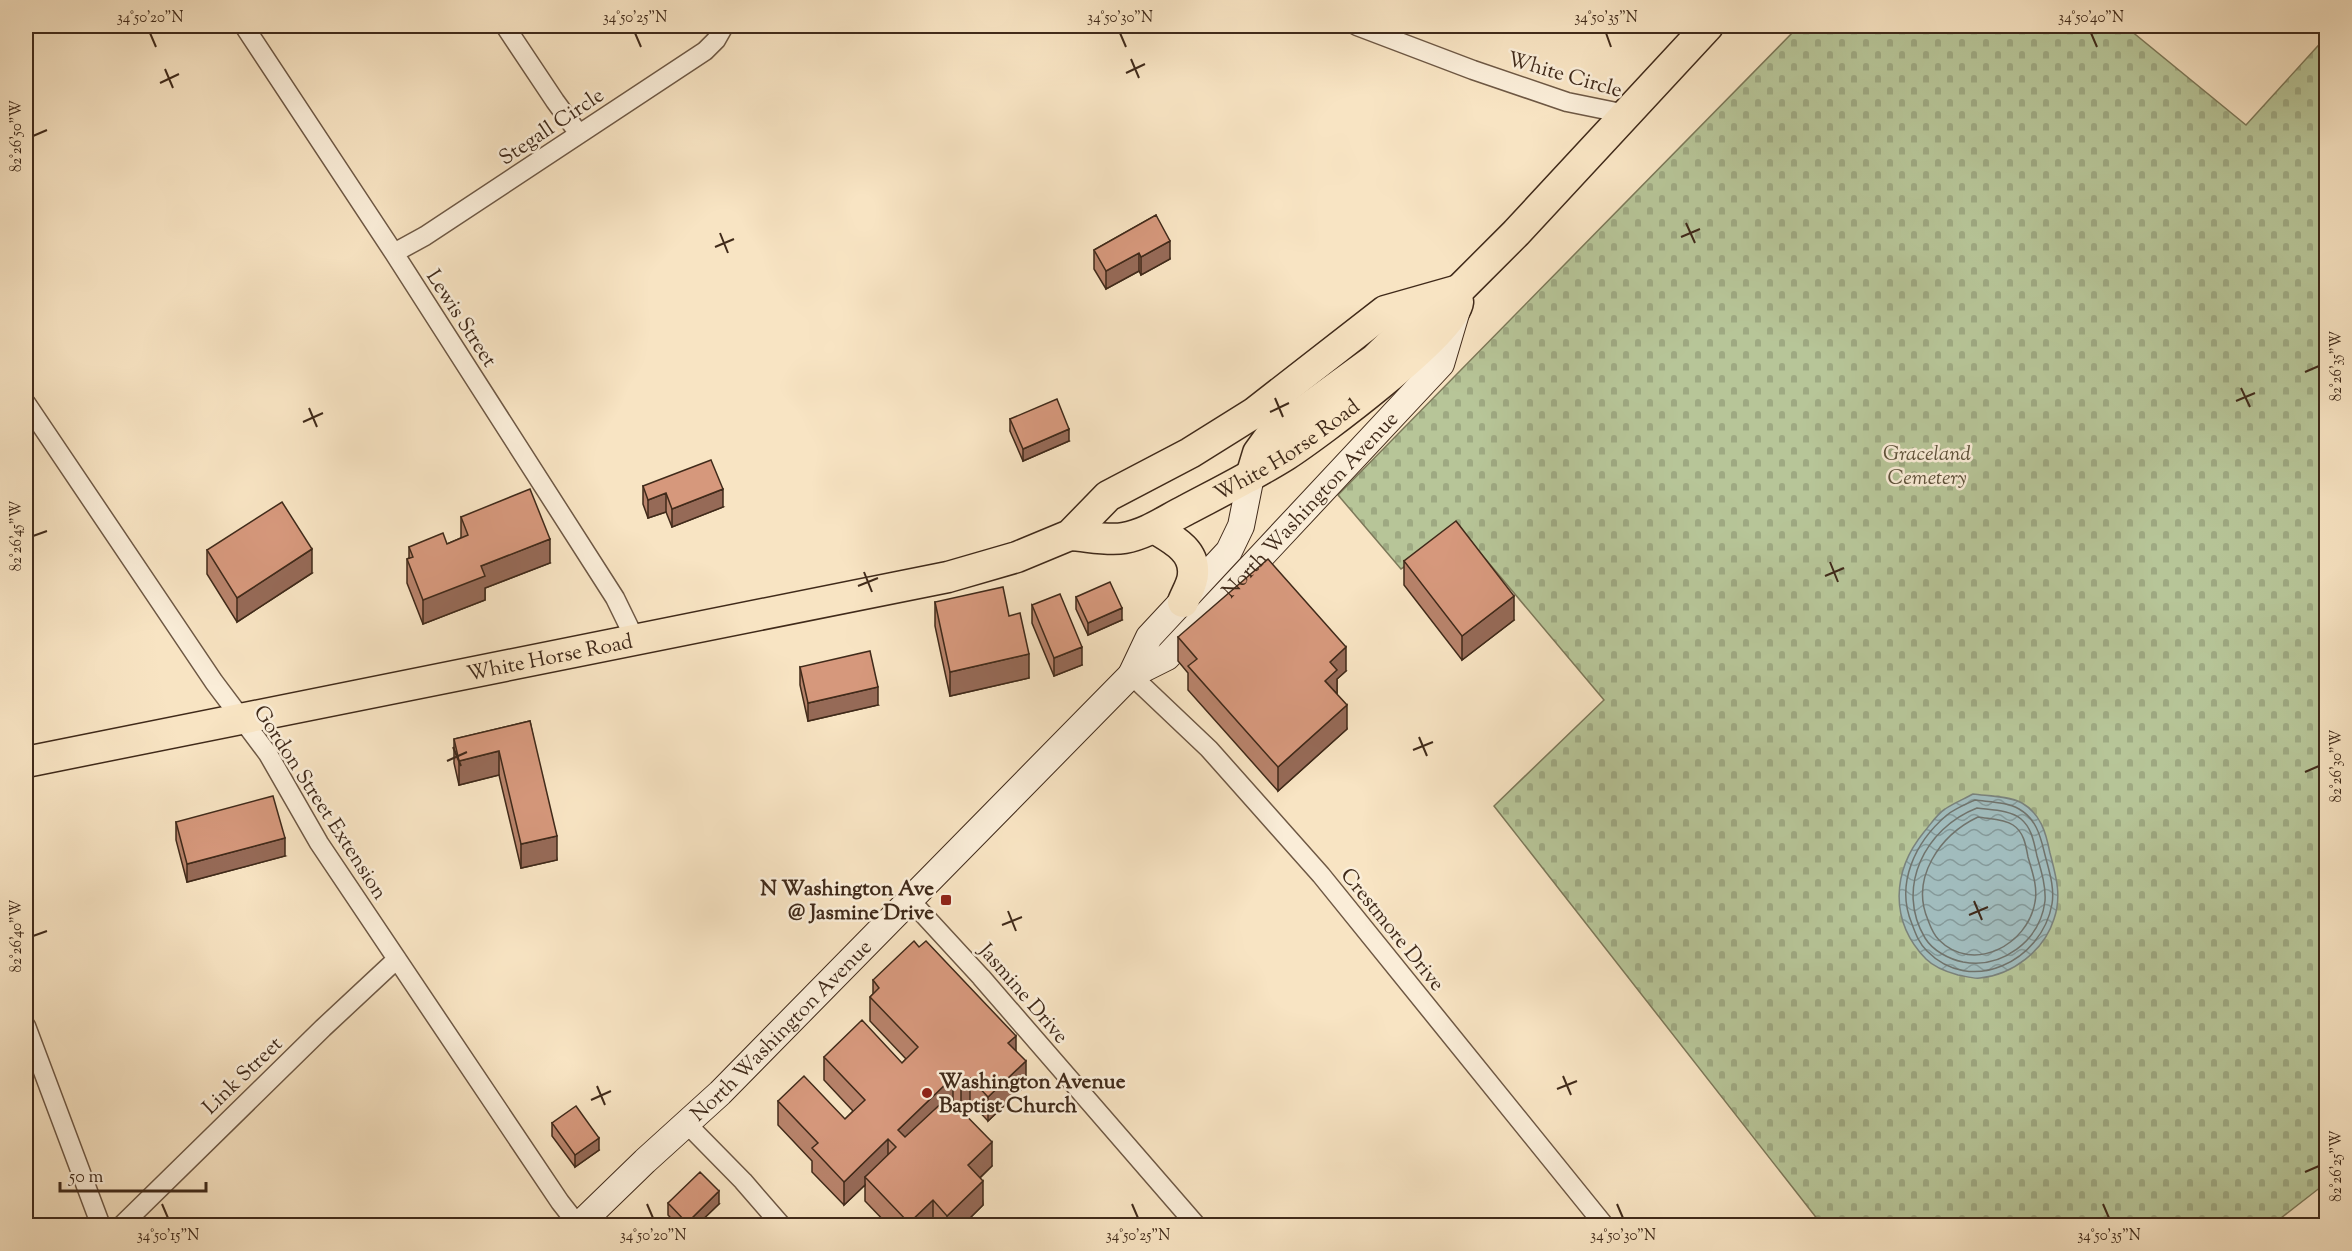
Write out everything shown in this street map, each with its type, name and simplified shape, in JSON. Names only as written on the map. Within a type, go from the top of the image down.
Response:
[{"type":"highway","name":"White Horse Road","points":[[26,762],[948,578],[1017,557],[1070,535],[1108,496],[1190,453],[1254,412],[1385,311],[1458,300],[1516,233],[1708,26]]},
{"type":"highway","points":[[1251,476],[1258,453],[1271,435],[1374,360],[1407,328],[1458,300]]},
{"type":"highway","name":"White Horse Road","points":[[1070,535],[1123,539],[1154,528],[1251,476]]},
{"type":"highway","points":[[1154,528],[1174,538],[1191,559],[1193,575],[1183,602]]},
{"type":"main road","name":"North Washington Avenue","points":[[1131,675],[1167,657],[1441,364],[1458,300]]},
{"type":"main road","name":"North Washington Avenue","points":[[578,1226],[720,1093],[1131,675],[1149,637],[1229,551],[1241,526],[1251,476]]},
{"type":"street","name":"Lewis Street","points":[[244,26],[394,253],[615,597],[635,639]]},
{"type":"street","points":[[505,26],[579,134]]},
{"type":"street","name":"Stegall Circle","points":[[394,253],[425,236],[705,51],[716,40],[724,26]]},
{"type":"street","name":"White Circle","points":[[1357,26],[1473,70],[1567,102],[1626,114]]},
{"type":"street","name":"Gordon Street Extension","points":[[26,403],[214,682],[268,754],[319,843],[560,1203],[578,1226]]},
{"type":"street","name":"Crestmore Drive","points":[[1131,675],[1209,749],[1313,866],[1605,1226]]},
{"type":"street","name":"Jasmine Drive","points":[[911,901],[981,977],[1197,1226]]},
{"type":"street","name":"Link Street","points":[[121,1226],[314,1036],[397,959]]},
{"type":"street","points":[[26,1026],[101,1226]]},
{"type":"street","points":[[686,1123],[743,1181],[782,1226]]},
{"type":"green space","name":"Graceland Cemetery","points":[[1799,26],[2125,26],[2246,125],[2326,37],[2326,1183],[2272,1225],[1822,1225],[1494,806],[1604,700],[1461,530],[1401,569],[1338,495]]},
{"type":"water","points":[[1973,794],[2017,801],[2034,813],[2047,838],[2058,894],[2054,919],[2049,931],[2035,951],[2004,972],[1977,978],[1949,972],[1926,959],[1906,929],[1899,896],[1901,879],[1913,847],[1942,811]]},
{"type":"building","points":[[1156,215],[1170,241],[1141,257],[1139,253],[1106,271],[1094,250]]},
{"type":"building","points":[[1057,399],[1069,429],[1023,449],[1010,419]]},
{"type":"building","points":[[711,460],[723,489],[672,509],[666,493],[648,500],[643,486]]},
{"type":"building","points":[[530,489],[550,539],[481,566],[485,576],[423,600],[407,559],[413,557],[409,547],[443,533],[447,544],[468,535],[461,517]]},
{"type":"building","points":[[282,502],[312,549],[237,598],[207,550]]},
{"type":"building","points":[[1456,521],[1514,596],[1462,636],[1404,561]]},
{"type":"building","points":[[1268,559],[1346,647],[1330,662],[1337,670],[1325,681],[1347,705],[1278,767],[1188,666],[1197,659],[1178,637]]},
{"type":"building","points":[[1110,582],[1122,608],[1088,623],[1076,597]]},
{"type":"building","points":[[1003,587],[1009,616],[1020,613],[1029,654],[950,672],[935,602]]},
{"type":"building","points":[[1060,594],[1082,647],[1054,658],[1032,605]]},
{"type":"building","points":[[870,651],[878,687],[808,703],[800,667]]},
{"type":"building","points":[[530,721],[557,836],[521,844],[499,751],[459,761],[454,739]]},
{"type":"building","points":[[273,796],[285,838],[187,864],[176,822]]},
{"type":"building","name":"Washington Avenue Baptist Church","points":[[914,941],[919,947],[926,941],[1016,1036],[1008,1043],[1026,1061],[988,1097],[970,1078],[961,1086],[953,1077],[898,1130],[905,1137],[948,1097],[992,1142],[968,1165],[983,1181],[947,1216],[933,1200],[909,1223],[865,1177],[896,1147],[888,1139],[844,1182],[812,1148],[818,1143],[778,1101],[804,1076],[845,1119],[865,1100],[824,1057],[862,1020],[902,1063],[918,1047],[870,997],[879,988],[873,980]]},
{"type":"building","points":[[576,1106],[599,1138],[575,1155],[552,1123]]},
{"type":"building","points":[[700,1172],[719,1191],[687,1223],[668,1203]]},
{"type":"place","name":"N Washington Ave @ Jasmine Drive","points":[[946,900]]},
{"type":"place","name":"Washington Avenue Baptist Church","points":[[927,1093]]}]
